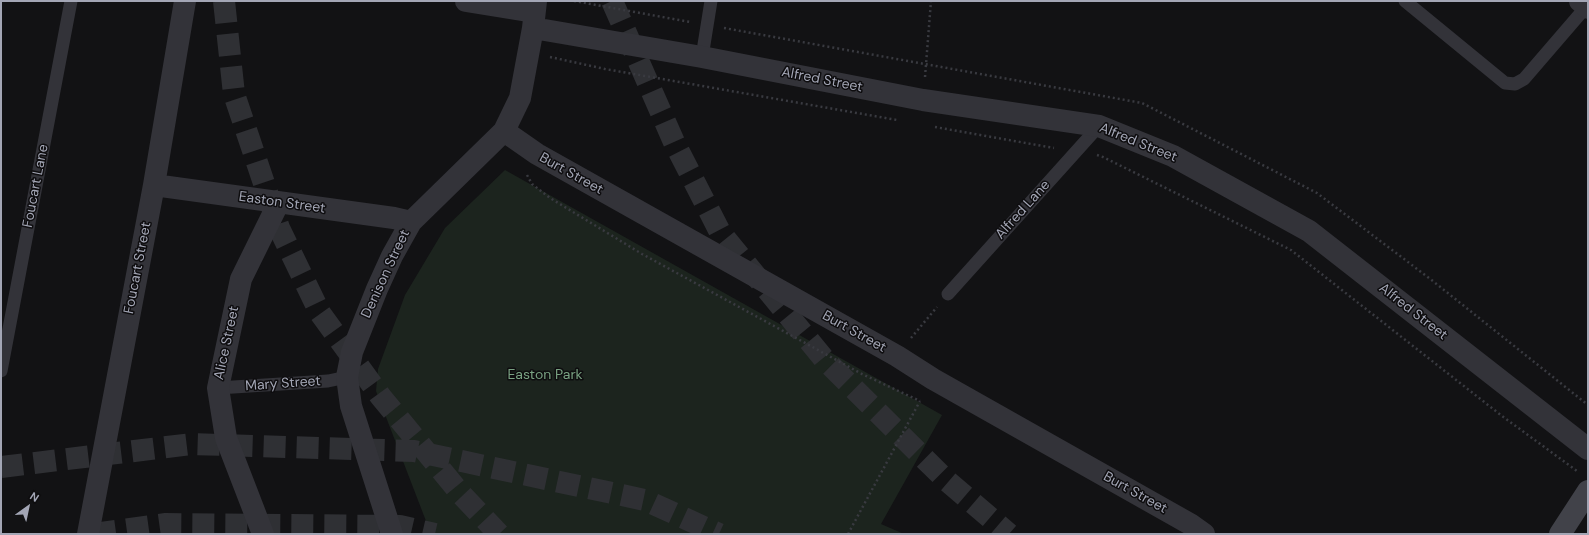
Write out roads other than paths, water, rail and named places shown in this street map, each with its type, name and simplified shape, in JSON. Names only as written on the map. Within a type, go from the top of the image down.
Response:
[{"type":"main road","points":[[1560,534],[1588,491]]},
{"type":"street","name":"Foucart Street","points":[[88,534],[154,185],[185,1]]},
{"type":"street","name":"Alfred Street","points":[[466,1],[534,14],[702,57],[923,100],[1099,126],[1173,156],[1309,231],[1588,449]]},
{"type":"street","name":"Denison Street","points":[[392,534],[351,406],[347,377],[352,352],[377,289],[392,256],[411,222],[504,131],[520,98],[534,14]]},
{"type":"street","name":"Burt Street","points":[[504,131],[537,154],[897,356],[933,379],[1190,524],[1204,534]]},
{"type":"street","name":"Easton Street","points":[[154,185],[394,218],[411,222]]},
{"type":"street","name":"Alice Street","points":[[263,534],[226,438],[218,388],[241,279],[279,202]]},
{"type":"lane","name":"Foucart Lane","points":[[1,371],[71,1]]},
{"type":"lane","points":[[702,57],[711,1]]},
{"type":"lane","points":[[1405,1],[1505,83],[1515,84],[1524,79],[1584,5]]},
{"type":"lane","name":"Alfred Lane","points":[[948,294],[1099,126]]},
{"type":"lane","name":"Mary Street","points":[[218,388],[328,381],[347,377]]},
{"type":"tunnel","points":[[224,1],[234,94],[279,228],[320,313],[381,397],[460,493],[499,534]]},
{"type":"tunnel","points":[[612,1],[674,142],[720,232],[824,359],[946,480],[1009,534]]},
{"type":"tunnel","points":[[1,467],[192,444],[414,451],[645,500],[719,534]]},
{"type":"tunnel","points":[[94,534],[166,524],[400,526],[435,534]]},
{"type":"park label","name":"Easton Park","points":[[545,375]]}]
